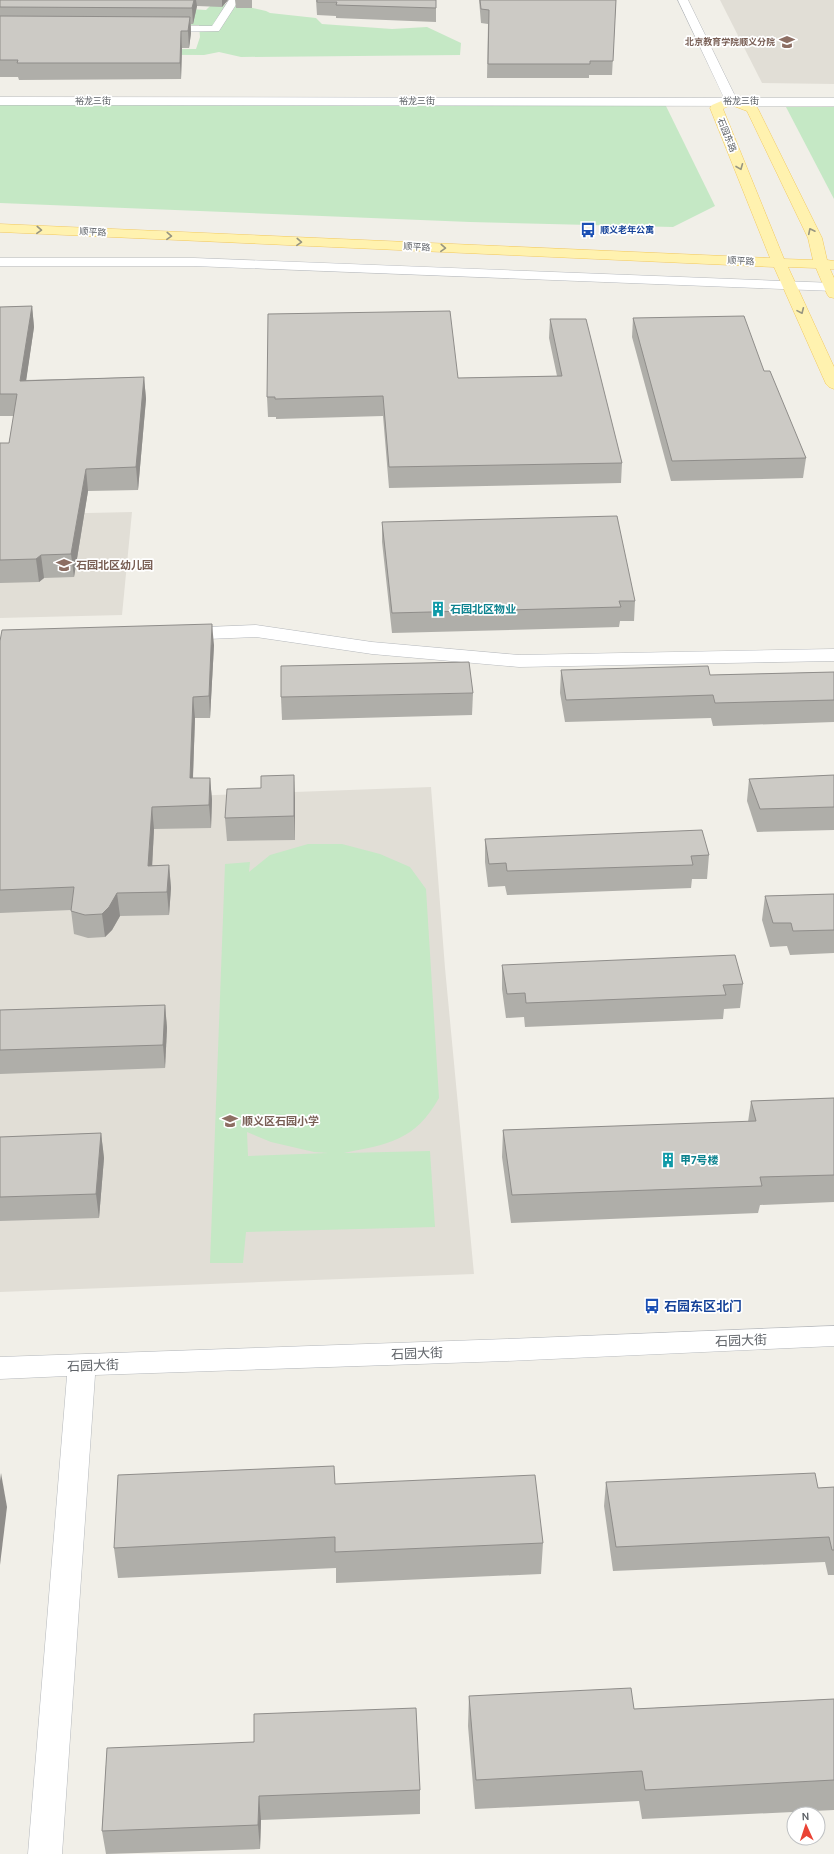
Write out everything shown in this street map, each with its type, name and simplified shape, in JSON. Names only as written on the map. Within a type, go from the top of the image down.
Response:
[{"type":"main road","name":"石园东路","points":[[833,289],[828,265],[817,250],[814,238],[752,109],[732,101],[716,108],[779,263],[834,384]]},
{"type":"main road","name":"顺平路","points":[[0,228],[828,265]]},
{"type":"main road","name":"顺平路","points":[[758,248],[788,249]]},
{"type":"main road","points":[[803,250],[834,251]]},
{"type":"street","points":[[153,28],[215,28],[234,0]]},
{"type":"street","points":[[683,0],[732,101]]},
{"type":"street","name":"裕龙三街","points":[[0,101],[834,102]]},
{"type":"street","points":[[0,262],[194,262],[789,285],[833,289]]},
{"type":"street","points":[[168,635],[256,632],[372,648],[519,661],[834,655]]},
{"type":"street","name":"石园大街","points":[[0,1368],[507,1350],[834,1336]]},
{"type":"street","points":[[45,1854],[82,1365]]},
{"type":"shaded area","name":"北京教育学院顺义分院","points":[[720,0],[834,0],[834,84],[762,83]]},
{"type":"shaded area","name":"石园北区幼儿园","points":[[132,512],[122,615],[0,618],[0,515]]},
{"type":"shaded area","name":"顺义区石园小学","points":[[431,787],[445,968],[474,1274],[0,1292],[0,803]]},
{"type":"green space","points":[[235,4],[270,13],[316,18],[322,24],[392,29],[427,27],[461,43],[460,55],[241,57],[219,52],[204,55],[0,54],[22,50],[196,49],[200,37],[199,25],[47,25],[173,8],[206,10],[211,5]]},
{"type":"green space","points":[[665,104],[715,206],[673,227],[470,222],[0,203],[0,105]]},
{"type":"green space","points":[[786,107],[834,107],[834,199]]},
{"type":"green space","points":[[308,844],[342,844],[380,854],[410,867],[426,889],[439,1098],[430,1112],[410,1132],[387,1143],[344,1153],[430,1151],[435,1227],[246,1232],[243,1263],[210,1263],[225,864],[250,862],[249,872],[270,855]],"holes":[[[247,1132],[271,1142],[314,1152],[328,1153],[248,1156]]]},
{"type":"building","points":[[0,0],[194,0],[192,8],[0,7]]},
{"type":"building","points":[[317,0],[436,0],[436,8],[336,5],[337,2],[317,2]]},
{"type":"building","points":[[480,0],[616,0],[613,61],[590,61],[590,64],[488,64],[489,10],[481,9]]},
{"type":"building","points":[[0,16],[190,17],[188,31],[181,31],[180,63],[17,63],[18,60],[0,60]]},
{"type":"building","points":[[32,306],[20,381],[144,377],[136,467],[86,469],[71,554],[41,555],[36,559],[0,560],[0,443],[9,443],[17,394],[0,394],[0,307]]},
{"type":"building","points":[[450,311],[458,378],[562,376],[550,319],[586,319],[622,463],[389,467],[383,396],[275,399],[275,397],[267,397],[268,314]]},
{"type":"building","points":[[744,316],[764,371],[770,371],[806,458],[672,461],[633,318]]},
{"type":"building","points":[[617,516],[635,601],[619,601],[621,607],[392,613],[382,522]]},
{"type":"building","points":[[212,624],[209,696],[193,697],[190,778],[210,778],[209,805],[152,807],[148,866],[169,865],[167,892],[117,893],[109,907],[102,914],[85,915],[71,911],[74,887],[0,890],[0,641],[2,630]]},
{"type":"building","points":[[469,662],[473,693],[281,697],[281,666]]},
{"type":"building","points":[[708,666],[710,675],[834,672],[834,700],[715,703],[713,695],[566,700],[561,670]]},
{"type":"building","points":[[294,775],[294,816],[225,818],[227,789],[261,788],[261,776]]},
{"type":"building","points":[[834,775],[834,807],[760,809],[749,779]]},
{"type":"building","points":[[702,830],[709,855],[691,856],[693,865],[507,871],[506,863],[489,864],[485,839]]},
{"type":"building","points":[[834,894],[834,930],[793,931],[791,923],[773,923],[765,896]]},
{"type":"building","points":[[735,955],[743,984],[723,985],[726,995],[526,1003],[525,993],[507,994],[502,965]]},
{"type":"building","points":[[165,1005],[163,1045],[0,1050],[0,1010]]},
{"type":"building","points":[[834,1098],[834,1175],[760,1177],[762,1186],[512,1195],[503,1130],[756,1121],[751,1101]]},
{"type":"building","points":[[101,1133],[96,1194],[0,1197],[0,1137]]},
{"type":"building","points":[[334,1466],[335,1484],[535,1475],[543,1543],[335,1552],[335,1537],[114,1548],[118,1475]]},
{"type":"building","points":[[815,1473],[818,1488],[834,1487],[834,1550],[832,1550],[829,1537],[616,1547],[606,1482]]},
{"type":"building","points":[[631,1688],[634,1709],[834,1699],[834,1780],[645,1790],[642,1771],[476,1780],[469,1696]]},
{"type":"building","points":[[416,1708],[420,1790],[259,1796],[258,1825],[102,1831],[107,1748],[254,1742],[254,1714]]},
{"type":"place","name":"北京教育学院顺义分院","points":[[787,42]]},
{"type":"place","name":"顺义老年公寓","points":[[588,230]]},
{"type":"place","name":"石园北区幼儿园","points":[[64,565]]},
{"type":"place","name":"石园北区物业","points":[[438,609]]},
{"type":"place","name":"顺义区石园小学","points":[[230,1121]]},
{"type":"place","name":"甲7号楼","points":[[668,1160]]},
{"type":"place","name":"石园东区北门","points":[[652,1306]]}]
